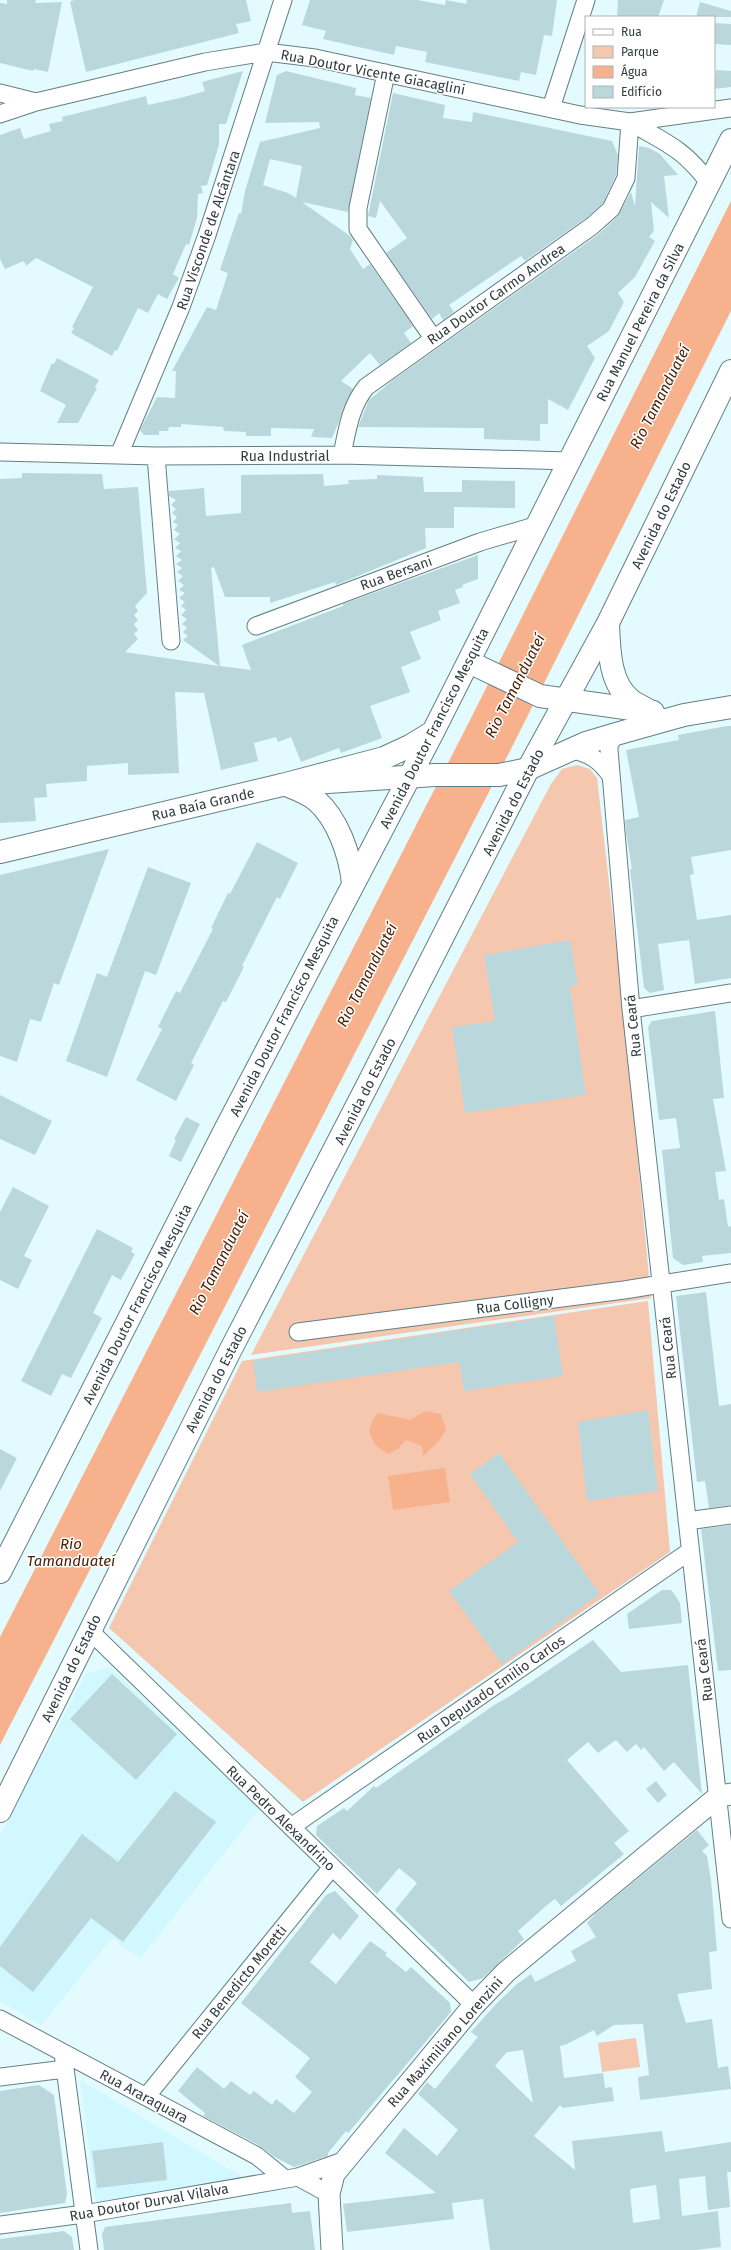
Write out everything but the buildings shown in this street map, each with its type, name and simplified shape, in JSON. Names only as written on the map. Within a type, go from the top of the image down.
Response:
[{"type":"main road","name":"Rua Manuel Pereira da Silva","points":[[571,461],[731,140]]},
{"type":"main road","name":"Avenida do Estado","points":[[0,1811],[89,1630],[528,769],[608,623],[731,371]]},
{"type":"main road","name":"Avenida Doutor Francisco Mesquita","points":[[0,1572],[5,1549],[353,883],[434,732],[571,461]]},
{"type":"main road","points":[[608,623],[610,652],[616,680],[631,701],[652,712]]},
{"type":"main road","points":[[469,662],[540,696],[652,712],[684,715],[731,707]]},
{"type":"main road","name":"Rua Baía Grande","points":[[0,852],[284,785],[434,775],[499,775],[528,769],[571,749],[616,734],[684,715]]},
{"type":"main road","points":[[284,785],[384,758],[410,746],[434,732]]},
{"type":"main road","points":[[284,785],[304,792],[317,801],[335,825],[349,858],[353,883]]},
{"type":"street","name":"Rua Visconde de Alcântara","points":[[119,455],[184,300],[248,113],[283,0]]},
{"type":"street","points":[[551,108],[586,0]]},
{"type":"street","name":"Rua Doutor Vicente Giacaglini","points":[[0,114],[36,102],[205,62],[266,52],[315,58],[551,108],[630,122],[658,135],[680,150],[698,168],[709,183]]},
{"type":"street","points":[[386,73],[358,208],[358,229],[433,338]]},
{"type":"street","points":[[0,93],[36,102]]},
{"type":"street","name":"Rua Doutor Vicente Giacaglini","points":[[630,122],[731,108]]},
{"type":"street","name":"Rua Doutor Carmo Andrea","points":[[342,455],[351,414],[358,397],[366,387],[592,226],[610,209],[626,178],[630,122]]},
{"type":"street","name":"Rua Industrial","points":[[0,452],[156,456],[342,455],[571,461]]},
{"type":"street","points":[[156,456],[172,641]]},
{"type":"street","name":"Rua Bersani","points":[[256,626],[480,542],[538,525]]},
{"type":"street","name":"Rua Ceará","points":[[616,734],[609,745],[631,1009],[690,1552],[725,1795],[731,1919]]},
{"type":"street","points":[[571,749],[588,753],[596,758],[612,776]]},
{"type":"street","points":[[631,1009],[731,993]]},
{"type":"street","name":"Rua Colligny","points":[[298,1332],[661,1284],[731,1273]]},
{"type":"street","points":[[687,1521],[731,1515]]},
{"type":"street","name":"Rua Deputado Emilio Carlos","points":[[291,1827],[690,1552]]},
{"type":"street","name":"Rua Pedro Alexandrino","points":[[89,1630],[474,2005]]},
{"type":"street","name":"Rua Maximiliano Lorenzini","points":[[332,2250],[329,2194],[334,2174],[474,2005],[506,1972],[725,1795]]},
{"type":"street","name":"Rua Benedicto Moretti","points":[[146,2097],[332,1867]]},
{"type":"street","name":"Rua Araraquara","points":[[0,2019],[64,2061],[146,2097],[257,2156],[291,2178]]},
{"type":"street","points":[[0,2077],[64,2061],[89,2250]]},
{"type":"street","name":"Rua Doutor Durval Vilalva","points":[[0,2225],[84,2214],[291,2178],[343,2162]]},
{"type":"street","points":[[291,2178],[329,2194]]},
{"type":"shaded area","points":[[110,1667],[260,1808],[140,1959],[112,1938],[41,2025],[0,2001],[0,1835],[86,1674]]},
{"type":"shaded area","points":[[80,2080],[251,2182],[96,2203]]},
{"type":"green space","points":[[577,765],[590,769],[597,778],[624,1014],[651,1298],[251,1355],[551,784],[562,769]]},
{"type":"green space","points":[[648,1301],[670,1552],[303,1802],[109,1628],[242,1361]]},
{"type":"green space","points":[[636,2038],[640,2067],[602,2072],[598,2043]]},
{"type":"water","name":"Rio Tamanduateí","points":[[731,201],[731,311],[513,745],[0,1745],[0,1637],[469,722]]},
{"type":"water","points":[[426,1411],[441,1414],[446,1430],[438,1442],[423,1456],[422,1446],[406,1440],[399,1448],[388,1454],[375,1445],[369,1431],[373,1419],[378,1413],[410,1420]]},
{"type":"water","points":[[445,1468],[450,1502],[393,1510],[388,1476]]}]
